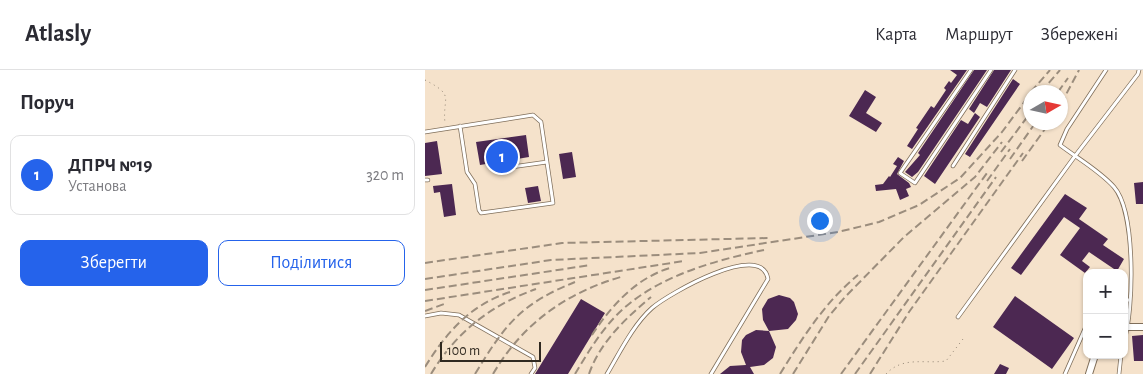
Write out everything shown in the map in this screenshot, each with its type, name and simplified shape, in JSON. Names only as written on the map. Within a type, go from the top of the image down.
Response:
[{"type":"street","points":[[1128,327],[1143,327]]},
{"type":"street","points":[[1089,374],[1094,359]]},
{"type":"lane","points":[[971,70],[900,173],[915,183],[991,70]]},
{"type":"lane","points":[[953,166],[1015,70]]},
{"type":"lane","points":[[1106,70],[1067,129],[1060,145],[1114,187],[1123,202],[1130,246],[1127,314]]},
{"type":"lane","points":[[958,317],[1075,156],[1138,74],[1139,70]]},
{"type":"lane","points":[[425,132],[446,128],[459,126],[533,115],[541,122],[553,203],[481,213],[475,184],[467,172],[459,126]]},
{"type":"lane","points":[[497,169],[547,162]]},
{"type":"lane","points":[[607,374],[635,328],[651,308],[693,282],[739,266],[756,265],[763,269],[768,279],[711,374]]},
{"type":"lane","points":[[425,316],[441,313],[459,315],[533,357],[535,368],[531,374]]},
{"type":"lane","points":[[1065,374],[1083,333]]},
{"type":"lane","points":[[1119,374],[1121,359]]},
{"type":"path","points":[[425,80],[444,91],[447,100],[444,120],[446,128]]},
{"type":"path","points":[[886,374],[893,367],[904,362],[946,361],[963,340]]},
{"type":"building","points":[[950,70],[967,70],[912,149],[907,146],[918,129],[916,128],[931,106],[934,108],[946,90],[944,88],[949,81],[951,83],[957,75]]},
{"type":"building","points":[[974,70],[987,70],[918,172],[912,177],[905,172],[920,155],[918,153]]},
{"type":"building","points":[[994,70],[1011,70],[987,107],[980,103],[974,113],[969,109]]},
{"type":"building","points":[[1013,79],[1020,84],[970,157],[965,154]]},
{"type":"building","points":[[865,90],[876,97],[866,113],[882,123],[876,132],[849,116]]},
{"type":"building","points":[[975,113],[980,117],[935,184],[924,176],[961,120],[968,124]]},
{"type":"building","points":[[526,135],[529,157],[480,165],[476,142]]},
{"type":"building","points":[[437,141],[442,174],[425,176],[425,143]]},
{"type":"building","points":[[572,152],[576,177],[563,179],[559,154]]},
{"type":"building","points":[[898,157],[904,161],[897,174],[909,183],[911,187],[906,189],[909,196],[900,200],[896,189],[876,191],[875,185],[883,184],[890,177],[897,166],[893,164]]},
{"type":"building","points":[[1143,182],[1143,204],[1136,204],[1134,183]]},
{"type":"building","points":[[452,184],[456,215],[444,217],[440,192],[434,193],[433,186]]},
{"type":"building","points":[[538,186],[541,201],[528,203],[525,188]]},
{"type":"building","points":[[1065,194],[1087,208],[1079,219],[1108,239],[1103,245],[1124,259],[1118,269],[1114,269],[1089,252],[1082,261],[1090,267],[1083,269],[1083,272],[1060,255],[1080,228],[1064,217],[1021,275],[1011,268]]},
{"type":"building","points":[[779,295],[790,298],[794,302],[798,314],[796,320],[788,329],[769,331],[763,320],[762,309],[768,299]]},
{"type":"building","points":[[1015,296],[1074,338],[1052,369],[993,327]]},
{"type":"building","points":[[581,299],[605,313],[568,374],[535,374]]},
{"type":"building","points":[[756,330],[769,331],[776,347],[773,358],[764,365],[750,367],[754,374],[720,374],[730,366],[746,365],[741,352],[742,340],[746,335]]},
{"type":"building","points":[[1143,335],[1143,361],[1134,361],[1132,336]]},
{"type":"building","points":[[1000,364],[1009,368],[1006,374],[994,374]]},
{"type":"railway","points":[[1037,85],[1050,70]]},
{"type":"railway","points":[[1047,85],[1060,70]]},
{"type":"railway","points":[[1068,91],[1079,70]]},
{"type":"railway","points":[[1063,85],[1068,78]]},
{"type":"railway","points":[[425,279],[551,260],[700,253],[838,232],[879,222],[919,205],[960,178],[1002,132],[1023,104]]},
{"type":"railway","points":[[1001,152],[1023,123]]},
{"type":"railway","points":[[1010,159],[1030,130]]},
{"type":"railway","points":[[1022,161],[1044,130]]},
{"type":"railway","points":[[793,374],[829,316],[845,297],[904,237],[975,177],[1002,142]]},
{"type":"railway","points":[[987,181],[1010,149]]},
{"type":"railway","points":[[870,374],[909,312],[1023,153]]},
{"type":"railway","points":[[841,374],[987,173]]},
{"type":"railway","points":[[855,374],[996,177]]},
{"type":"railway","points":[[425,263],[562,243],[768,238]]},
{"type":"railway","points":[[575,374],[606,327],[621,311],[643,293],[676,276],[728,258],[764,250]]},
{"type":"railway","points":[[425,301],[684,261]]},
{"type":"railway","points":[[425,290],[591,265]]},
{"type":"railway","points":[[592,335],[625,294],[646,279],[670,268]]},
{"type":"railway","points":[[780,374],[825,308],[858,275]]},
{"type":"railway","points":[[493,374],[518,339],[548,312],[584,291],[624,276]]},
{"type":"railway","points":[[475,374],[505,329],[516,318],[540,299],[575,282]]},
{"type":"railway","points":[[431,374],[452,345],[476,322],[504,303],[536,289]]},
{"type":"railway","points":[[425,367],[451,332],[471,312],[483,304],[510,292]]},
{"type":"railway","points":[[589,374],[600,351],[615,331],[651,297]]},
{"type":"railway","points":[[425,311],[447,303]]},
{"type":"place","name":"ДПРЧ №19","points":[[502,157]]}]
